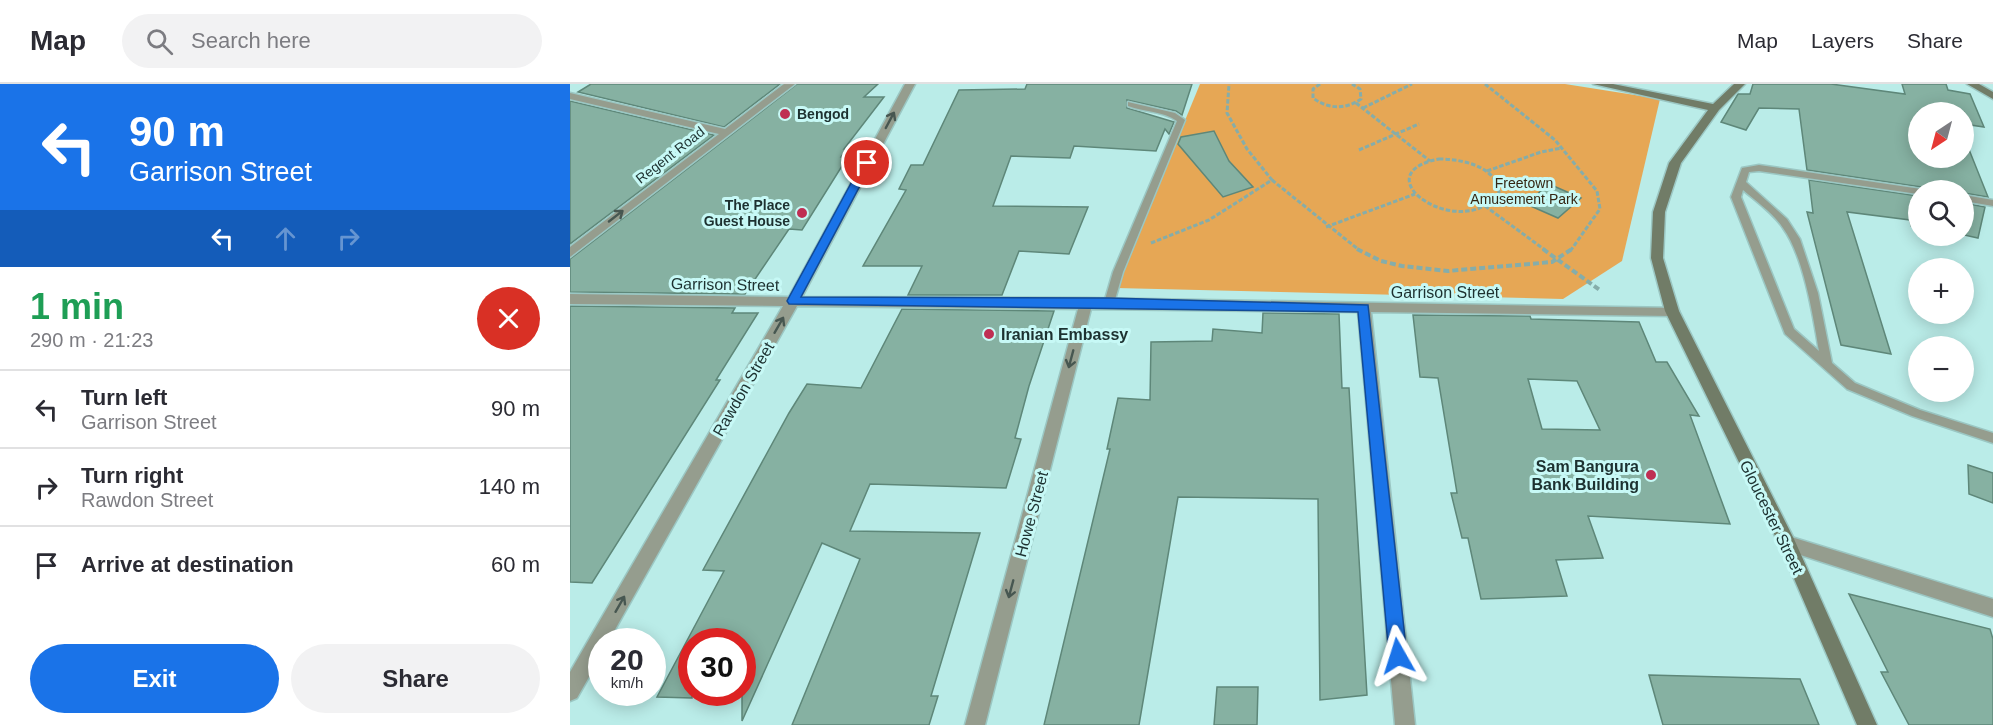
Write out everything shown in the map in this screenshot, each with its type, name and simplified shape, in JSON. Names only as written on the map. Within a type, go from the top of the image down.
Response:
[{"type":"main road","points":[[1598,84],[1715,108]]},
{"type":"main road","name":"Gloucester Street","points":[[1740,84],[1715,108],[1675,163],[1659,212],[1657,258],[1672,310],[1788,544],[1867,725]]},
{"type":"main road","points":[[1972,84],[1993,96]]},
{"type":"street","name":"Regent Road","points":[[570,253],[790,84]]},
{"type":"street","name":"Rawdon Street","points":[[570,691],[793,301],[910,84]]},
{"type":"street","points":[[570,96],[725,132]]},
{"type":"street","name":"Garrison Street","points":[[570,299],[1672,310]]},
{"type":"street","name":"Howe Street","points":[[975,725],[1086,303]]},
{"type":"street","points":[[1364,308],[1405,725]]},
{"type":"street","points":[[1788,544],[1993,608]]},
{"type":"lane","points":[[1109,303],[1118,272],[1181,120],[1171,113],[1146,110],[1131,104]]},
{"type":"lane","points":[[1908,189],[1774,169],[1745,170],[1736,197],[1789,332],[1851,386],[1880,400],[1993,438]]},
{"type":"lane","points":[[1741,183],[1787,225],[1796,239],[1821,327],[1827,365]]},
{"type":"lane","points":[[1974,199],[1993,202]]},
{"type":"path","points":[[1229,84],[1227,113],[1247,149],[1272,180],[1326,227],[1363,252],[1400,265],[1466,270],[1510,268],[1559,260],[1581,236],[1600,209],[1597,191],[1562,148],[1485,84]]},
{"type":"path","points":[[1320,84],[1313,89],[1311,94],[1318,102],[1340,107],[1356,103],[1363,95],[1360,89],[1352,84]]},
{"type":"path","points":[[1363,108],[1412,84]]},
{"type":"path","points":[[1356,103],[1430,161]]},
{"type":"path","points":[[1359,150],[1419,124]]},
{"type":"path","points":[[1487,171],[1541,152],[1562,148]]},
{"type":"path","points":[[1461,160],[1487,171],[1498,183],[1499,192],[1491,203],[1469,211],[1453,211],[1425,202],[1414,194],[1409,184],[1410,175],[1419,166],[1430,161],[1461,160]]},
{"type":"path","points":[[1128,252],[1209,220],[1272,180]]},
{"type":"path","points":[[1326,227],[1414,194]]},
{"type":"path","points":[[1485,206],[1603,292],[1622,310]]},
{"type":"green space","name":"Freetown Amusement Park","points":[[1200,84],[1565,84],[1660,99],[1622,261],[1563,299],[1116,288]]},
{"type":"building","points":[[591,84],[780,84],[724,127],[578,92]]},
{"type":"building","points":[[797,84],[878,84],[864,97],[884,97],[844,149],[847,149],[841,157],[847,158],[802,230],[789,229],[745,294],[570,292],[570,259]]},
{"type":"building","points":[[1027,84],[1192,84],[1182,115],[1176,111],[1127,100],[1127,108],[1174,122],[1169,134],[1165,129],[1156,151],[1074,146],[1070,158],[1011,156],[993,206],[1088,207],[1069,254],[1019,251],[1002,295],[908,295],[922,266],[863,266],[906,190],[899,189],[911,165],[923,165],[959,90],[1025,89]]},
{"type":"building","points":[[1753,84],[1831,84],[1905,94],[1902,84],[1946,84],[1948,90],[1970,94],[1973,102],[1908,102],[1908,168],[1974,168],[1974,162],[1988,197],[1974,195],[1974,180],[1908,180],[1908,185],[1807,170],[1799,109],[1759,108],[1746,130],[1721,122],[1738,94],[1750,94]]},
{"type":"building","points":[[570,101],[714,135],[570,244]]},
{"type":"building","points":[[1974,103],[1984,127],[1974,126]]},
{"type":"building","points":[[1214,131],[1229,161],[1253,187],[1223,197],[1178,144],[1181,137]]},
{"type":"building","points":[[1809,180],[1908,195],[1908,220],[1847,212],[1891,354],[1841,345],[1807,212],[1813,213]]},
{"type":"building","points":[[1549,184],[1581,198],[1558,218],[1526,204]]},
{"type":"building","points":[[1974,205],[1985,207],[1978,238],[1974,237]]},
{"type":"building","points":[[570,306],[735,308],[732,313],[758,313],[716,380],[720,380],[592,583],[570,582]]},
{"type":"building","points":[[902,309],[1054,311],[1029,386],[1015,438],[1021,439],[1006,488],[870,484],[850,531],[980,533],[931,696],[938,696],[929,725],[792,725],[860,559],[822,543],[756,690],[756,628],[694,628],[724,571],[703,570],[807,384],[861,388]]},
{"type":"building","points":[[1263,313],[1339,314],[1342,388],[1349,388],[1367,695],[1320,700],[1318,499],[1178,497],[1139,725],[1044,725],[1110,449],[1107,449],[1118,398],[1150,400],[1151,342],[1212,341],[1213,329],[1262,333]]},
{"type":"building","points":[[1413,315],[1530,316],[1531,319],[1639,322],[1656,362],[1667,362],[1699,416],[1690,415],[1730,524],[1588,516],[1603,558],[1556,560],[1567,596],[1481,599],[1468,538],[1462,538],[1451,493],[1457,493],[1438,378],[1420,377]],"holes":[[[1528,379],[1577,381],[1600,430],[1542,429]]]},
{"type":"building","points":[[1968,465],[1993,473],[1993,503],[1969,494]]},
{"type":"building","points":[[1849,594],[1990,629],[1993,639],[1993,725],[1909,725],[1881,672],[1888,672]]},
{"type":"building","points":[[678,658],[678,698],[666,697],[666,680]]},
{"type":"building","points":[[1649,675],[1800,679],[1819,725],[1663,725]]},
{"type":"building","points":[[1217,687],[1258,687],[1257,725],[1214,725]]},
{"type":"building","points":[[742,706],[749,706],[742,721]]},
{"type":"place","name":"Bengod","points":[[785,114]]},
{"type":"place","name":"The Place Guest House","points":[[802,213]]},
{"type":"place","name":"Iranian Embassy","points":[[989,334]]},
{"type":"place","name":"Sam Bangura Bank Building","points":[[1651,475]]},
{"type":"route","points":[[867,163],[793,301],[1109,303],[1364,308],[1398,656]]}]
